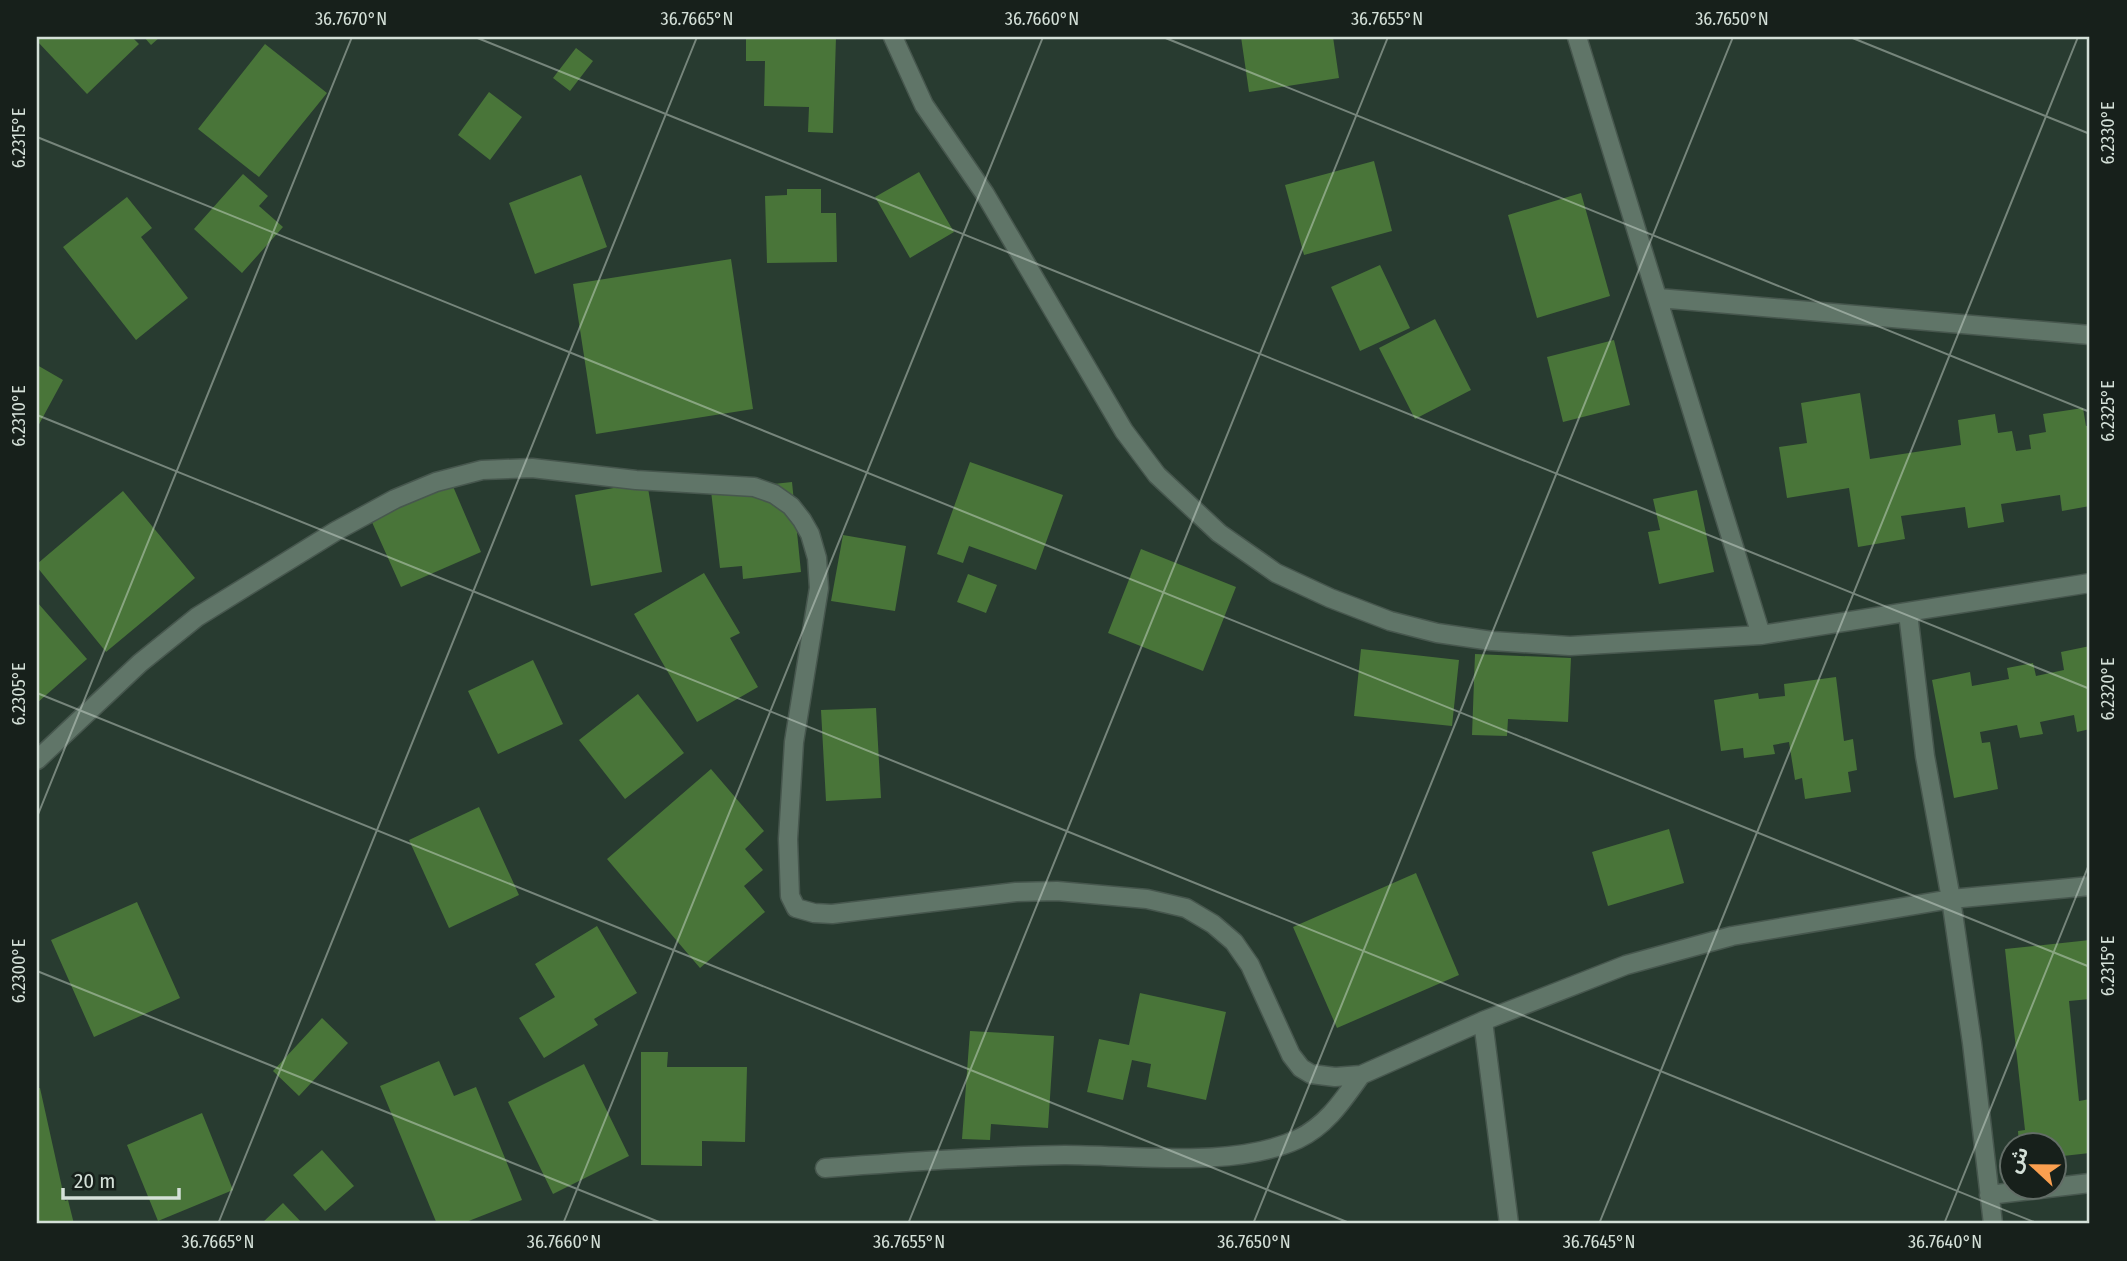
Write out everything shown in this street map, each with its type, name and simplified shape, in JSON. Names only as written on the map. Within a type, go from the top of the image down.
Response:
[{"type":"street","points":[[893,37],[924,105],[985,194],[1124,431],[1157,475],[1183,502],[1230,541],[1276,573],[1330,598],[1390,621],[1437,633],[1492,641],[1570,646],[1761,635],[2090,583]]},
{"type":"street","points":[[1577,37],[1761,635]]},
{"type":"street","points":[[1658,299],[2090,335]]},
{"type":"street","points":[[37,760],[140,663],[197,617],[336,531],[395,499],[436,482],[482,470],[532,468],[636,480],[754,487],[774,494],[791,506],[802,520],[810,534],[817,558],[819,588],[793,742],[788,839],[790,896],[796,908],[832,914],[1016,892],[1057,891],[1147,899],[1186,908],[1213,924],[1234,942],[1250,965],[1291,1055],[1301,1068],[1321,1076],[1361,1075],[1483,1021],[1626,965],[1732,936],[1951,899],[2090,886]]},
{"type":"street","points":[[1908,613],[1925,756],[1951,899],[1972,1043],[1993,1224]]},
{"type":"street","points":[[1483,1021],[1509,1224]]},
{"type":"street","points":[[825,1168],[985,1157],[1068,1155],[1196,1158],[1238,1154],[1274,1147],[1319,1127],[1338,1107],[1361,1075]]},
{"type":"street","points":[[1989,1195],[2090,1183]]},
{"type":"building","points":[[37,37],[132,37],[139,44],[87,94],[37,41]]},
{"type":"building","points":[[144,37],[160,37],[151,45]]},
{"type":"building","points":[[746,37],[836,37],[833,133],[808,132],[809,107],[764,106],[765,61],[746,61]]},
{"type":"building","points":[[1241,37],[1333,37],[1339,78],[1249,92]]},
{"type":"building","points":[[265,44],[327,93],[259,177],[198,129]]},
{"type":"building","points":[[576,48],[593,61],[570,91],[553,78]]},
{"type":"building","points":[[489,92],[522,117],[490,160],[458,135]]},
{"type":"building","points":[[1374,161],[1392,231],[1304,255],[1285,185]]},
{"type":"building","points":[[919,172],[954,232],[910,258],[875,197]]},
{"type":"building","points":[[243,174],[268,196],[259,206],[283,227],[242,273],[194,229]]},
{"type":"building","points":[[581,175],[607,247],[535,274],[509,203]]},
{"type":"building","points":[[787,189],[821,189],[821,213],[836,213],[837,262],[767,263],[765,196],[787,195]]},
{"type":"building","points":[[1581,193],[1610,296],[1537,318],[1508,215]]},
{"type":"building","points":[[127,197],[152,228],[141,237],[188,298],[136,340],[63,247]]},
{"type":"building","points":[[731,259],[753,409],[596,434],[573,284]]},
{"type":"building","points":[[1380,265],[1410,328],[1360,351],[1331,287]]},
{"type":"building","points":[[1435,319],[1471,390],[1415,419],[1379,348]]},
{"type":"building","points":[[1614,340],[1630,405],[1563,422],[1547,357]]},
{"type":"building","points":[[37,365],[63,380],[37,428]]},
{"type":"building","points":[[1860,393],[1870,459],[1961,445],[1958,420],[1995,414],[1998,433],[2012,431],[2016,451],[2031,449],[2029,435],[2046,432],[2043,414],[2083,408],[2086,426],[2090,426],[2090,506],[2062,511],[2060,495],[2001,504],[2004,522],[1968,528],[1965,507],[1901,516],[1905,539],[1858,547],[1849,488],[1787,498],[1779,447],[1807,443],[1801,403]]},
{"type":"building","points":[[970,462],[1063,495],[1036,570],[969,546],[963,563],[937,554]]},
{"type":"building","points":[[647,482],[662,572],[591,586],[575,495]]},
{"type":"building","points":[[792,482],[801,572],[743,579],[742,566],[720,568],[711,491]]},
{"type":"building","points":[[452,484],[481,552],[401,587],[371,520]]},
{"type":"building","points":[[1697,490],[1714,572],[1659,584],[1648,532],[1660,530],[1653,499]]},
{"type":"building","points":[[123,491],[195,578],[106,652],[37,564]]},
{"type":"building","points":[[843,535],[906,546],[895,611],[831,601]]},
{"type":"building","points":[[1141,549],[1236,587],[1203,671],[1108,633]]},
{"type":"building","points":[[704,573],[740,633],[730,638],[758,687],[697,722],[634,614]]},
{"type":"building","points":[[968,574],[997,585],[986,613],[957,602]]},
{"type":"building","points":[[37,602],[87,659],[37,703]]},
{"type":"building","points":[[2090,646],[2090,729],[2077,732],[2074,715],[2040,722],[2043,734],[2020,738],[2017,725],[1980,732],[1982,743],[1990,742],[1998,789],[1954,798],[1932,680],[1970,672],[1972,686],[2009,679],[2007,668],[2033,663],[2036,676],[2064,670],[2061,652]]},
{"type":"building","points":[[1361,649],[1459,660],[1452,726],[1354,716]]},
{"type":"building","points":[[1475,654],[1571,658],[1568,722],[1508,719],[1507,736],[1472,735]]},
{"type":"building","points":[[533,660],[563,724],[498,754],[468,691]]},
{"type":"building","points":[[1836,677],[1844,741],[1853,739],[1857,770],[1848,772],[1851,792],[1805,799],[1802,778],[1795,780],[1789,742],[1773,745],[1775,754],[1744,758],[1743,748],[1721,751],[1714,700],[1758,693],[1759,699],[1785,696],[1784,684]]},
{"type":"building","points":[[638,694],[684,753],[625,799],[579,740]]},
{"type":"building","points":[[876,708],[881,798],[826,801],[821,710]]},
{"type":"building","points":[[711,769],[764,831],[745,849],[763,870],[744,886],[765,912],[700,968],[607,859]]},
{"type":"building","points":[[479,807],[519,895],[449,928],[409,840]]},
{"type":"building","points":[[1669,829],[1684,883],[1608,906],[1592,852]]},
{"type":"building","points":[[1416,873],[1459,975],[1337,1028],[1293,927]]},
{"type":"building","points":[[137,902],[180,998],[94,1037],[51,940]]},
{"type":"building","points":[[597,926],[637,993],[594,1019],[598,1025],[544,1058],[519,1018],[555,997],[535,964]]},
{"type":"building","points":[[2090,940],[2090,999],[2069,1001],[2079,1101],[2090,1099],[2090,1153],[2068,1155],[2068,1132],[2018,1132],[2025,1130],[2005,949]]},
{"type":"building","points":[[1140,993],[1226,1012],[1206,1100],[1147,1087],[1151,1064],[1132,1060],[1123,1100],[1087,1092],[1099,1039],[1129,1045]]},
{"type":"building","points":[[322,1018],[348,1043],[299,1096],[273,1071]]},
{"type":"building","points":[[970,1031],[1054,1036],[1048,1128],[991,1124],[990,1140],[962,1139]]},
{"type":"building","points":[[641,1052],[668,1052],[667,1067],[747,1067],[745,1142],[702,1141],[702,1166],[641,1165]]},
{"type":"building","points":[[439,1061],[454,1096],[476,1087],[522,1200],[461,1224],[437,1224],[380,1086]]},
{"type":"building","points":[[584,1064],[629,1156],[553,1194],[508,1102]]},
{"type":"building","points":[[37,1088],[40,1088],[65,1201],[68,1200],[74,1224],[37,1224]]},
{"type":"building","points":[[202,1113],[233,1190],[158,1221],[127,1145]]},
{"type":"building","points":[[322,1150],[354,1186],[325,1211],[293,1175]]},
{"type":"building","points":[[283,1203],[303,1224],[261,1224]]}]
